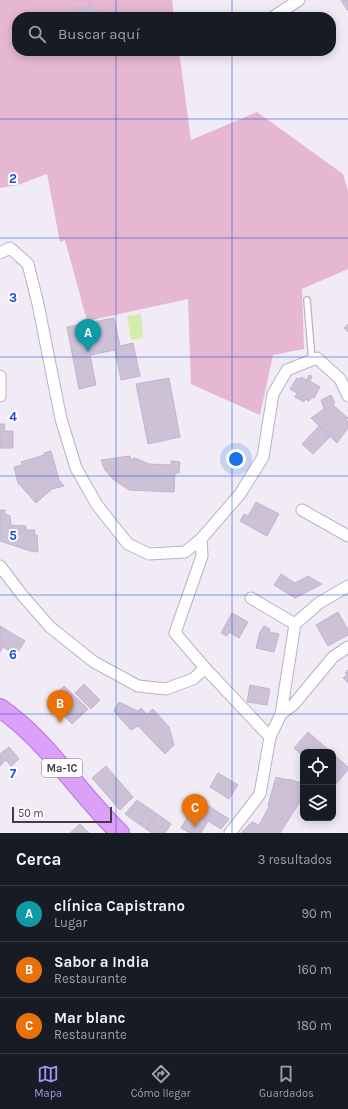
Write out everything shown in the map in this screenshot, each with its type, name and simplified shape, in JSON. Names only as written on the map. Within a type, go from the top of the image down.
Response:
[{"type":"main road","name":"Ma-1C","points":[[0,708],[24,726],[120,833]]},
{"type":"street","points":[[281,12],[299,0]]},
{"type":"street","points":[[0,253],[10,248],[28,264],[38,304],[61,419],[76,468],[97,505],[128,544],[150,554],[185,552],[201,539],[240,494],[262,457],[272,394],[287,370],[317,358],[340,379],[348,396]]},
{"type":"street","points":[[0,376],[0,396]]},
{"type":"street","points":[[302,510],[348,536]]},
{"type":"street","points":[[201,539],[202,556],[175,633],[205,668],[270,737]]},
{"type":"street","points":[[0,566],[23,596],[50,627],[94,662],[138,686],[166,689],[193,679],[205,668]]},
{"type":"street","points":[[230,833],[260,794],[270,737],[281,714],[295,624],[319,603],[348,586]]},
{"type":"street","points":[[251,598],[295,624]]},
{"type":"street","points":[[281,714],[294,704],[333,657],[348,647]]},
{"type":"lane","points":[[307,300],[312,361]]},
{"type":"shaded area","points":[[0,0],[172,0],[173,12],[12,12],[12,56],[180,56],[191,140],[257,112],[343,174],[348,191],[348,269],[302,289],[304,349],[273,355],[260,415],[191,384],[188,299],[87,321],[65,240],[60,242],[47,174],[18,185],[0,188]]},
{"type":"shaded area","points":[[141,314],[143,338],[131,340],[127,316]]},
{"type":"building","points":[[341,0],[348,0],[348,10],[347,10]]},
{"type":"building","points":[[91,5],[95,12],[79,12]]},
{"type":"building","points":[[76,6],[79,12],[66,12]]},
{"type":"building","points":[[114,318],[120,346],[133,343],[140,376],[121,380],[115,350],[90,355],[96,385],[79,389],[67,327]]},
{"type":"building","points":[[348,324],[348,332],[344,328]]},
{"type":"building","points":[[309,375],[312,376],[310,381],[320,387],[314,398],[312,397],[309,401],[305,399],[304,402],[295,397],[297,393],[290,389],[297,378],[300,379],[301,377],[307,380]]},
{"type":"building","points":[[169,378],[180,437],[148,444],[136,384]]},
{"type":"building","points":[[331,395],[335,403],[333,405],[348,418],[346,420],[348,422],[348,428],[337,443],[311,418],[324,409],[321,400]]},
{"type":"building","points":[[0,424],[5,424],[4,431],[13,431],[13,448],[0,448]]},
{"type":"building","points":[[319,426],[330,437],[313,454],[302,444]]},
{"type":"building","points":[[51,451],[59,480],[64,486],[52,489],[36,503],[18,483],[14,467],[22,465],[21,462],[44,455],[44,453]]},
{"type":"building","points":[[130,456],[131,460],[135,458],[149,464],[171,465],[171,461],[180,462],[179,473],[175,473],[174,492],[129,490],[114,480],[105,470],[101,460]]},
{"type":"building","points":[[256,502],[279,514],[267,536],[240,521],[244,514],[248,516]]},
{"type":"building","points":[[0,510],[5,510],[5,514],[10,516],[11,525],[26,526],[26,530],[35,530],[34,534],[37,535],[38,552],[30,551],[0,541]]},
{"type":"building","points":[[281,574],[295,583],[308,576],[322,584],[295,598],[274,585]]},
{"type":"building","points":[[338,612],[348,630],[348,635],[328,646],[316,625]]},
{"type":"building","points":[[232,613],[248,622],[239,638],[229,632],[227,636],[221,633]]},
{"type":"building","points":[[0,626],[25,641],[16,655],[3,647],[0,652]]},
{"type":"building","points":[[264,626],[270,629],[269,632],[279,634],[274,652],[256,648],[260,632]]},
{"type":"building","points":[[348,670],[348,683],[343,678],[347,675],[345,673]]},
{"type":"building","points":[[84,684],[100,700],[91,709],[75,693]]},
{"type":"building","points":[[250,685],[270,689],[267,705],[247,702]]},
{"type":"building","points":[[64,686],[88,709],[72,724],[49,701]]},
{"type":"building","points":[[119,702],[138,711],[141,708],[147,714],[153,709],[169,727],[174,745],[165,754],[138,726],[131,730],[114,711]]},
{"type":"building","points":[[308,732],[328,749],[300,749],[300,753],[294,748]]},
{"type":"building","points":[[9,747],[19,759],[11,766],[6,760],[0,766],[0,754]]},
{"type":"building","points":[[336,757],[348,767],[348,770],[336,784]]},
{"type":"building","points":[[106,766],[133,797],[120,810],[92,778]]},
{"type":"building","points":[[218,773],[238,785],[229,799],[210,787]]},
{"type":"building","points":[[276,777],[300,783],[300,802],[280,833],[241,833],[252,822],[259,825],[269,807],[268,805]]},
{"type":"building","points":[[198,799],[229,819],[221,829],[208,821],[201,833],[190,833],[181,828]]},
{"type":"building","points":[[137,800],[157,814],[146,829],[125,814]]},
{"type":"building","points":[[157,814],[171,824],[165,833],[152,833],[146,829]]},
{"type":"building","points":[[80,824],[89,833],[70,833]]},
{"type":"place","name":"clínica Capistrano","points":[[88,352]]},
{"type":"place","name":"Sabor a India","points":[[60,723]]},
{"type":"place","name":"Mar blanc","points":[[195,827]]}]
